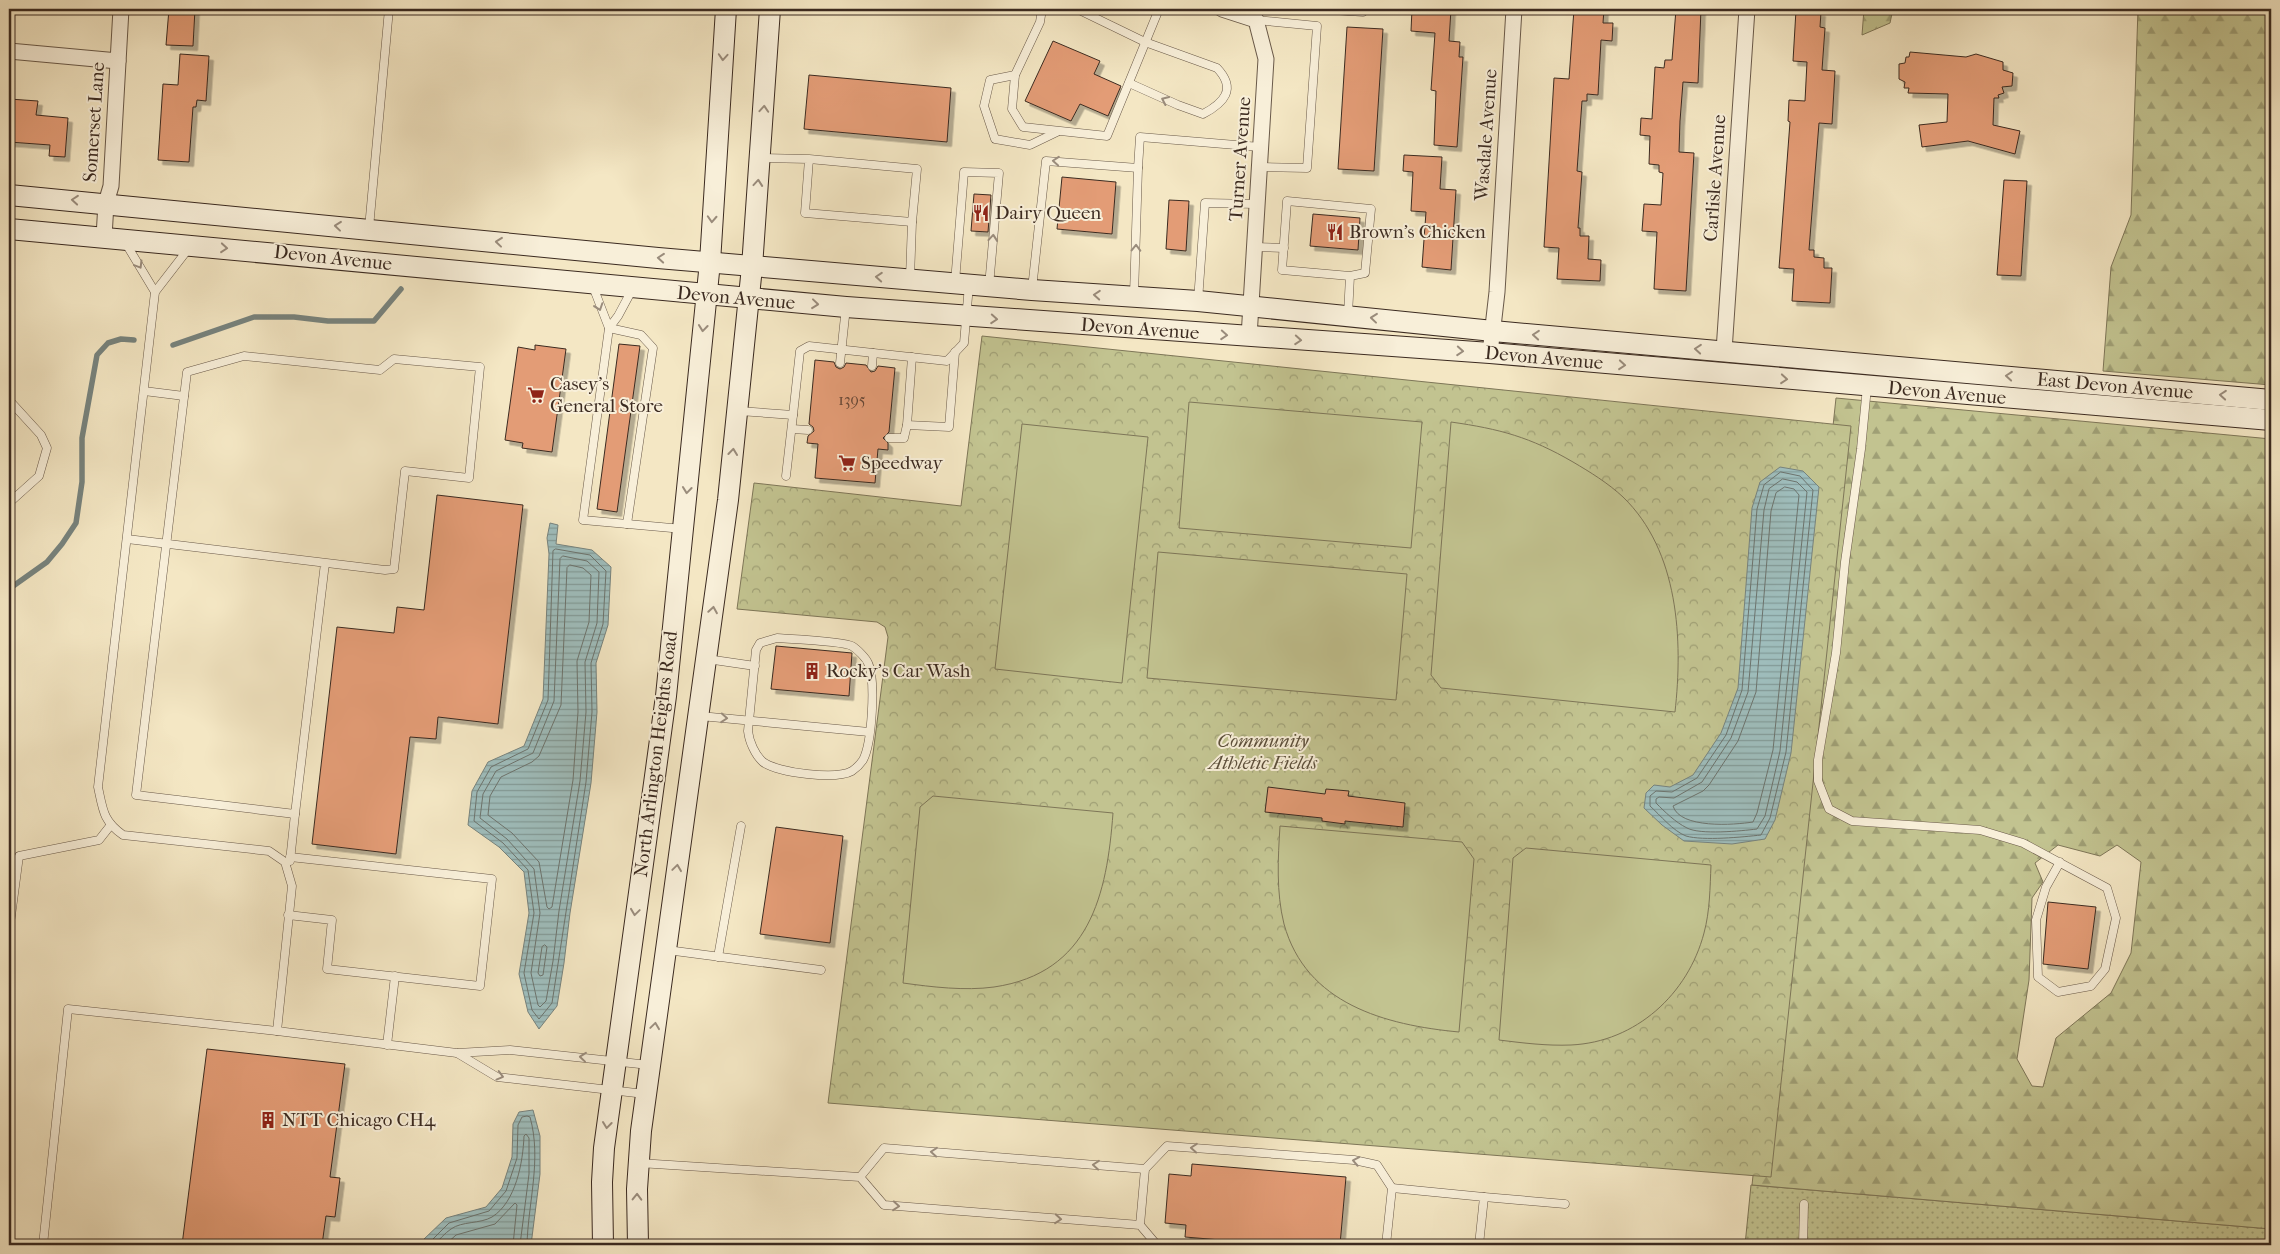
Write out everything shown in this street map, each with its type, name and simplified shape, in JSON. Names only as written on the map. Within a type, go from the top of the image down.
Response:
[{"type":"main road","name":"North Arlington Heights Road","points":[[603,1245],[602,1174],[611,1089],[666,696],[710,262],[726,9]]},
{"type":"main road","name":"North Arlington Heights Road","points":[[638,1245],[638,1162],[645,1094],[705,658],[718,577],[737,411],[752,266],[770,9]]},
{"type":"main road","name":"Devon Avenue","points":[[9,195],[752,266],[1032,290],[1198,301],[1493,331],[1868,365]]},
{"type":"main road","name":"Devon Avenue","points":[[9,229],[192,244],[846,308],[1490,353],[2271,420]]},
{"type":"main road","name":"East Devon Avenue","points":[[1868,365],[2271,400]]},
{"type":"street","name":"Somerset Lane","points":[[114,237],[106,203],[111,186],[121,9]]},
{"type":"street","points":[[1222,9],[1256,20]]},
{"type":"street","name":"Wasdale Avenue","points":[[1490,353],[1514,9]]},
{"type":"street","name":"Carlisle Avenue","points":[[1724,351],[1747,9]]},
{"type":"street","name":"Turner Avenue","points":[[1249,337],[1266,59],[1256,20]]},
{"type":"street","points":[[9,51],[118,61]]},
{"type":"lane","points":[[369,229],[389,9]]},
{"type":"lane","points":[[1042,9],[1040,22],[1015,75],[1012,108],[1023,127],[1107,136],[1159,9]]},
{"type":"lane","points":[[1077,9],[1145,42],[1217,68],[1225,76],[1227,91],[1220,105],[1202,114],[1129,83]]},
{"type":"lane","points":[[1313,9],[1363,12],[1366,9]]},
{"type":"lane","points":[[1259,167],[1307,168],[1317,9]]},
{"type":"lane","points":[[1256,20],[1317,26]]},
{"type":"lane","points":[[1015,75],[990,80],[984,106],[995,139],[1030,145],[1059,131]]},
{"type":"lane","points":[[1134,297],[1140,137],[1260,147]]},
{"type":"lane","points":[[760,158],[917,169],[912,222],[910,279]]},
{"type":"lane","points":[[809,160],[805,213],[912,222]]},
{"type":"lane","points":[[1032,290],[1046,161],[1138,168]]},
{"type":"lane","points":[[786,476],[800,351],[809,346],[947,360],[964,343],[966,316],[962,284],[964,172],[999,173],[989,286]]},
{"type":"lane","points":[[1287,201],[1371,209],[1365,273],[1350,276],[1282,270],[1287,201]]},
{"type":"lane","points":[[1198,301],[1205,203],[1257,204]]},
{"type":"lane","points":[[114,237],[155,292]]},
{"type":"lane","points":[[192,244],[155,292],[98,787],[103,811],[110,826],[123,835],[269,851],[285,862],[292,886],[277,1031]]},
{"type":"lane","points":[[1254,247],[1284,248]]},
{"type":"lane","points":[[1348,315],[1350,276]]},
{"type":"lane","points":[[592,284],[609,328],[583,520],[682,529]]},
{"type":"lane","points":[[609,328],[618,316],[633,288]]},
{"type":"lane","points":[[840,362],[846,308]]},
{"type":"lane","points":[[609,328],[641,334],[653,348],[627,524]]},
{"type":"lane","points":[[906,424],[949,428],[955,352]]},
{"type":"lane","points":[[872,366],[873,353]]},
{"type":"lane","points":[[127,539],[166,544],[385,570],[394,569],[405,471],[469,478],[480,366],[394,359],[380,370],[244,356],[187,372],[166,544],[136,795],[295,814]]},
{"type":"lane","points":[[889,438],[904,438],[912,357]]},
{"type":"lane","points":[[1867,386],[1861,449],[1845,562],[1836,653],[1818,760],[1818,781],[1829,809],[1852,821],[1980,830],[2023,843],[2060,862],[2107,888],[2116,918],[2105,969],[2091,986],[2058,992],[2038,977],[2036,920],[2046,886],[2060,862]]},
{"type":"lane","points":[[144,391],[184,396]]},
{"type":"lane","points":[[9,400],[41,435],[47,448],[39,476],[9,503]]},
{"type":"lane","points":[[737,411],[793,415]]},
{"type":"lane","points":[[792,429],[808,430]]},
{"type":"lane","points":[[288,873],[325,563]]},
{"type":"lane","points":[[777,638],[851,645],[868,662],[874,687],[869,732],[863,761],[851,771],[816,775],[782,770],[763,762],[749,739],[755,666],[756,650],[760,643],[770,639],[777,638]]},
{"type":"lane","points":[[705,658],[755,666]]},
{"type":"lane","points":[[698,716],[869,732]]},
{"type":"lane","points":[[9,931],[19,856],[99,840],[110,826]]},
{"type":"lane","points":[[718,957],[741,826]]},
{"type":"lane","points":[[288,915],[332,920],[327,969],[480,986],[492,879],[290,857]]},
{"type":"lane","points":[[666,950],[821,970]]},
{"type":"lane","points":[[388,1045],[395,976]]},
{"type":"lane","points":[[43,1245],[68,1008],[457,1053],[510,1050],[649,1065]]},
{"type":"lane","points":[[457,1053],[497,1077],[645,1094]]},
{"type":"lane","points":[[1140,1225],[1145,1169],[1167,1146],[1354,1160],[1377,1166],[1392,1188],[1386,1245]]},
{"type":"lane","points":[[860,1178],[884,1148],[1145,1169]]},
{"type":"lane","points":[[638,1162],[860,1178],[884,1205],[1140,1225],[1157,1245]]},
{"type":"lane","points":[[1392,1188],[1566,1204]]},
{"type":"lane","points":[[1479,1245],[1484,1197]]},
{"type":"lane","points":[[1803,1245],[1804,1204]]},
{"type":"green space","points":[[1864,9],[1893,9],[1890,23],[1862,35]]},
{"type":"green space","points":[[2138,9],[2271,9],[2271,385],[2103,371],[2111,267],[2131,215]]},
{"type":"green space","name":"Community Athletic Fields","points":[[982,336],[1851,426],[1771,1177],[828,1103],[888,637],[885,627],[877,622],[737,609],[754,483],[961,506]]},
{"type":"green space","points":[[1836,398],[2271,439],[2271,1229],[1752,1185]],"holes":[[[2058,845],[2100,856],[2117,845],[2141,862],[2131,953],[2111,993],[2056,1038],[2043,1087],[2032,1086],[2017,1059],[2029,980],[2032,898],[2043,882],[2035,863]]]},
{"type":"green space","points":[[1189,402],[1422,422],[1411,548],[1179,528]]},
{"type":"green space","points":[[1451,422],[1514,435],[1557,453],[1611,487],[1623,497],[1642,519],[1656,543],[1666,570],[1673,598],[1678,656],[1675,712],[1441,688],[1431,675]]},
{"type":"green space","points":[[1022,424],[1148,437],[1122,683],[995,669]]},
{"type":"green space","points":[[1158,552],[1407,574],[1396,700],[1147,678]]},
{"type":"green space","points":[[933,796],[1113,813],[1105,872],[1098,900],[1087,925],[1072,947],[1052,965],[1026,979],[994,987],[960,989],[903,983],[920,807]]},
{"type":"green space","points":[[1280,826],[1462,842],[1474,859],[1459,1032],[1431,1029],[1377,1016],[1352,1005],[1330,991],[1310,974],[1295,951],[1281,912],[1278,875]]},
{"type":"green space","points":[[1526,848],[1711,865],[1707,916],[1704,933],[1696,955],[1686,976],[1656,1011],[1617,1035],[1595,1042],[1571,1045],[1544,1045],[1499,1040],[1513,858]]},
{"type":"green space","points":[[1751,1185],[2271,1229],[2271,1245],[1745,1245]]},
{"type":"water","points":[[1780,467],[1803,471],[1819,487],[1791,753],[1775,820],[1765,839],[1732,844],[1684,841],[1662,825],[1644,808],[1646,793],[1654,785],[1670,787],[1693,775],[1721,733],[1738,688],[1752,508],[1760,482]]},
{"type":"water","points":[[550,523],[558,525],[556,544],[592,550],[611,567],[608,625],[596,663],[597,712],[591,783],[564,963],[557,1006],[539,1029],[528,1012],[519,974],[529,913],[524,872],[499,847],[468,825],[472,791],[488,762],[524,746],[543,699],[549,554],[547,538]]},
{"type":"water","points":[[533,1110],[540,1136],[540,1174],[531,1245],[421,1245],[423,1240],[446,1218],[486,1207],[502,1188],[512,1157],[513,1124],[519,1112]]},
{"type":"building","points":[[169,9],[195,9],[193,46],[166,45]]},
{"type":"building","points":[[1412,9],[1451,9],[1449,41],[1460,42],[1459,57],[1463,57],[1457,147],[1434,145],[1436,91],[1431,90],[1435,33],[1411,31]]},
{"type":"building","points":[[1574,9],[1604,9],[1603,23],[1613,23],[1612,41],[1601,40],[1598,95],[1587,94],[1587,101],[1582,101],[1577,171],[1582,172],[1578,228],[1580,228],[1580,236],[1589,236],[1588,259],[1601,260],[1600,281],[1557,279],[1559,248],[1544,247],[1554,78],[1569,79]]},
{"type":"building","points":[[1676,9],[1701,9],[1698,83],[1683,82],[1680,121],[1679,152],[1694,153],[1686,291],[1654,289],[1657,232],[1642,231],[1644,204],[1661,205],[1663,173],[1659,172],[1659,165],[1649,164],[1650,136],[1640,135],[1641,118],[1652,119],[1655,67],[1664,68],[1665,60],[1672,60]]},
{"type":"building","points":[[1796,10],[1821,12],[1820,27],[1825,28],[1822,70],[1835,71],[1832,124],[1819,123],[1809,250],[1814,250],[1814,257],[1824,258],[1824,268],[1832,268],[1830,303],[1792,301],[1794,269],[1779,268],[1790,122],[1788,121],[1789,100],[1805,101],[1807,62],[1793,61]]},
{"type":"building","points":[[1347,27],[1383,29],[1374,171],[1338,169]]},
{"type":"building","points":[[1053,41],[1100,61],[1094,74],[1121,86],[1108,116],[1080,104],[1071,121],[1025,101]]},
{"type":"building","points":[[1910,52],[1966,57],[1976,54],[2003,62],[2003,70],[2013,73],[2012,86],[2002,87],[2004,93],[1998,95],[1999,98],[1994,98],[1993,125],[2020,131],[2015,154],[1968,141],[1922,147],[1919,125],[1947,122],[1948,94],[1908,93],[1909,88],[1904,88],[1905,82],[1899,79],[1899,64],[1905,63],[1906,57],[1909,57]]},
{"type":"building","points":[[180,54],[209,56],[206,101],[197,100],[196,107],[193,107],[189,162],[158,160],[163,84],[178,85]]},
{"type":"building","points":[[809,75],[951,88],[947,142],[804,129]]},
{"type":"building","points":[[9,99],[38,101],[36,115],[68,118],[65,157],[49,156],[50,145],[9,142]]},
{"type":"building","points":[[1404,155],[1442,157],[1440,189],[1456,190],[1451,270],[1422,267],[1426,212],[1411,211],[1413,172],[1403,171]]},
{"type":"building","points":[[1062,177],[1116,182],[1112,234],[1057,229]]},
{"type":"building","points":[[2004,180],[2027,181],[2021,276],[1997,275]]},
{"type":"building","name":"Dairy Queen","points":[[974,194],[991,195],[988,232],[971,231]]},
{"type":"building","points":[[1169,200],[1189,201],[1186,251],[1166,249]]},
{"type":"building","name":"Brown's Chicken","points":[[1313,214],[1360,218],[1358,250],[1310,246]]},
{"type":"building","points":[[619,344],[640,346],[617,512],[597,509]]},
{"type":"building","name":"Casey's General Store","points":[[535,345],[566,349],[552,452],[522,448],[523,443],[505,440],[518,347],[535,350]]},
{"type":"building","name":"Speedway","points":[[815,360],[834,362],[836,367],[840,369],[846,363],[866,365],[871,372],[875,371],[878,366],[895,368],[889,432],[883,438],[888,443],[888,450],[878,449],[875,483],[815,478],[818,444],[807,443],[808,436],[814,431],[813,427],[809,424]]},
{"type":"building","points":[[437,495],[523,505],[498,724],[438,717],[436,739],[410,737],[396,854],[312,844],[337,627],[394,633],[397,607],[424,610]]},
{"type":"building","name":"Rocky's Car Wash","points":[[776,646],[852,653],[849,696],[771,689]]},
{"type":"building","points":[[1268,787],[1325,794],[1326,789],[1349,791],[1348,796],[1405,803],[1403,827],[1345,821],[1345,824],[1322,821],[1322,818],[1265,812]]},
{"type":"building","points":[[776,827],[843,836],[830,943],[760,934]]},
{"type":"building","points":[[2048,902],[2096,907],[2088,969],[2043,964]]},
{"type":"building","name":"NTT Chicago CH4","points":[[207,1049],[345,1064],[330,1177],[340,1178],[335,1217],[326,1216],[322,1245],[182,1245]]},
{"type":"building","points":[[1192,1164],[1346,1177],[1340,1245],[1280,1245],[1185,1237],[1186,1225],[1165,1223],[1169,1174],[1191,1176]]},
{"type":"waterway","points":[[173,345],[254,317],[294,317],[328,321],[374,321],[401,289]]},
{"type":"waterway","points":[[9,589],[47,562],[76,523],[82,482],[82,438],[97,355],[108,343],[121,339],[134,340]]},
{"type":"place","name":"Dairy Queen","points":[[981,213]]},
{"type":"place","name":"Brown's Chicken","points":[[1335,232]]},
{"type":"place","name":"Casey's General Store","points":[[536,395]]},
{"type":"place","name":"Speedway","points":[[847,463]]},
{"type":"place","name":"Rocky's Car Wash","points":[[812,671]]},
{"type":"place","name":"NTT Chicago CH4","points":[[268,1120]]}]
